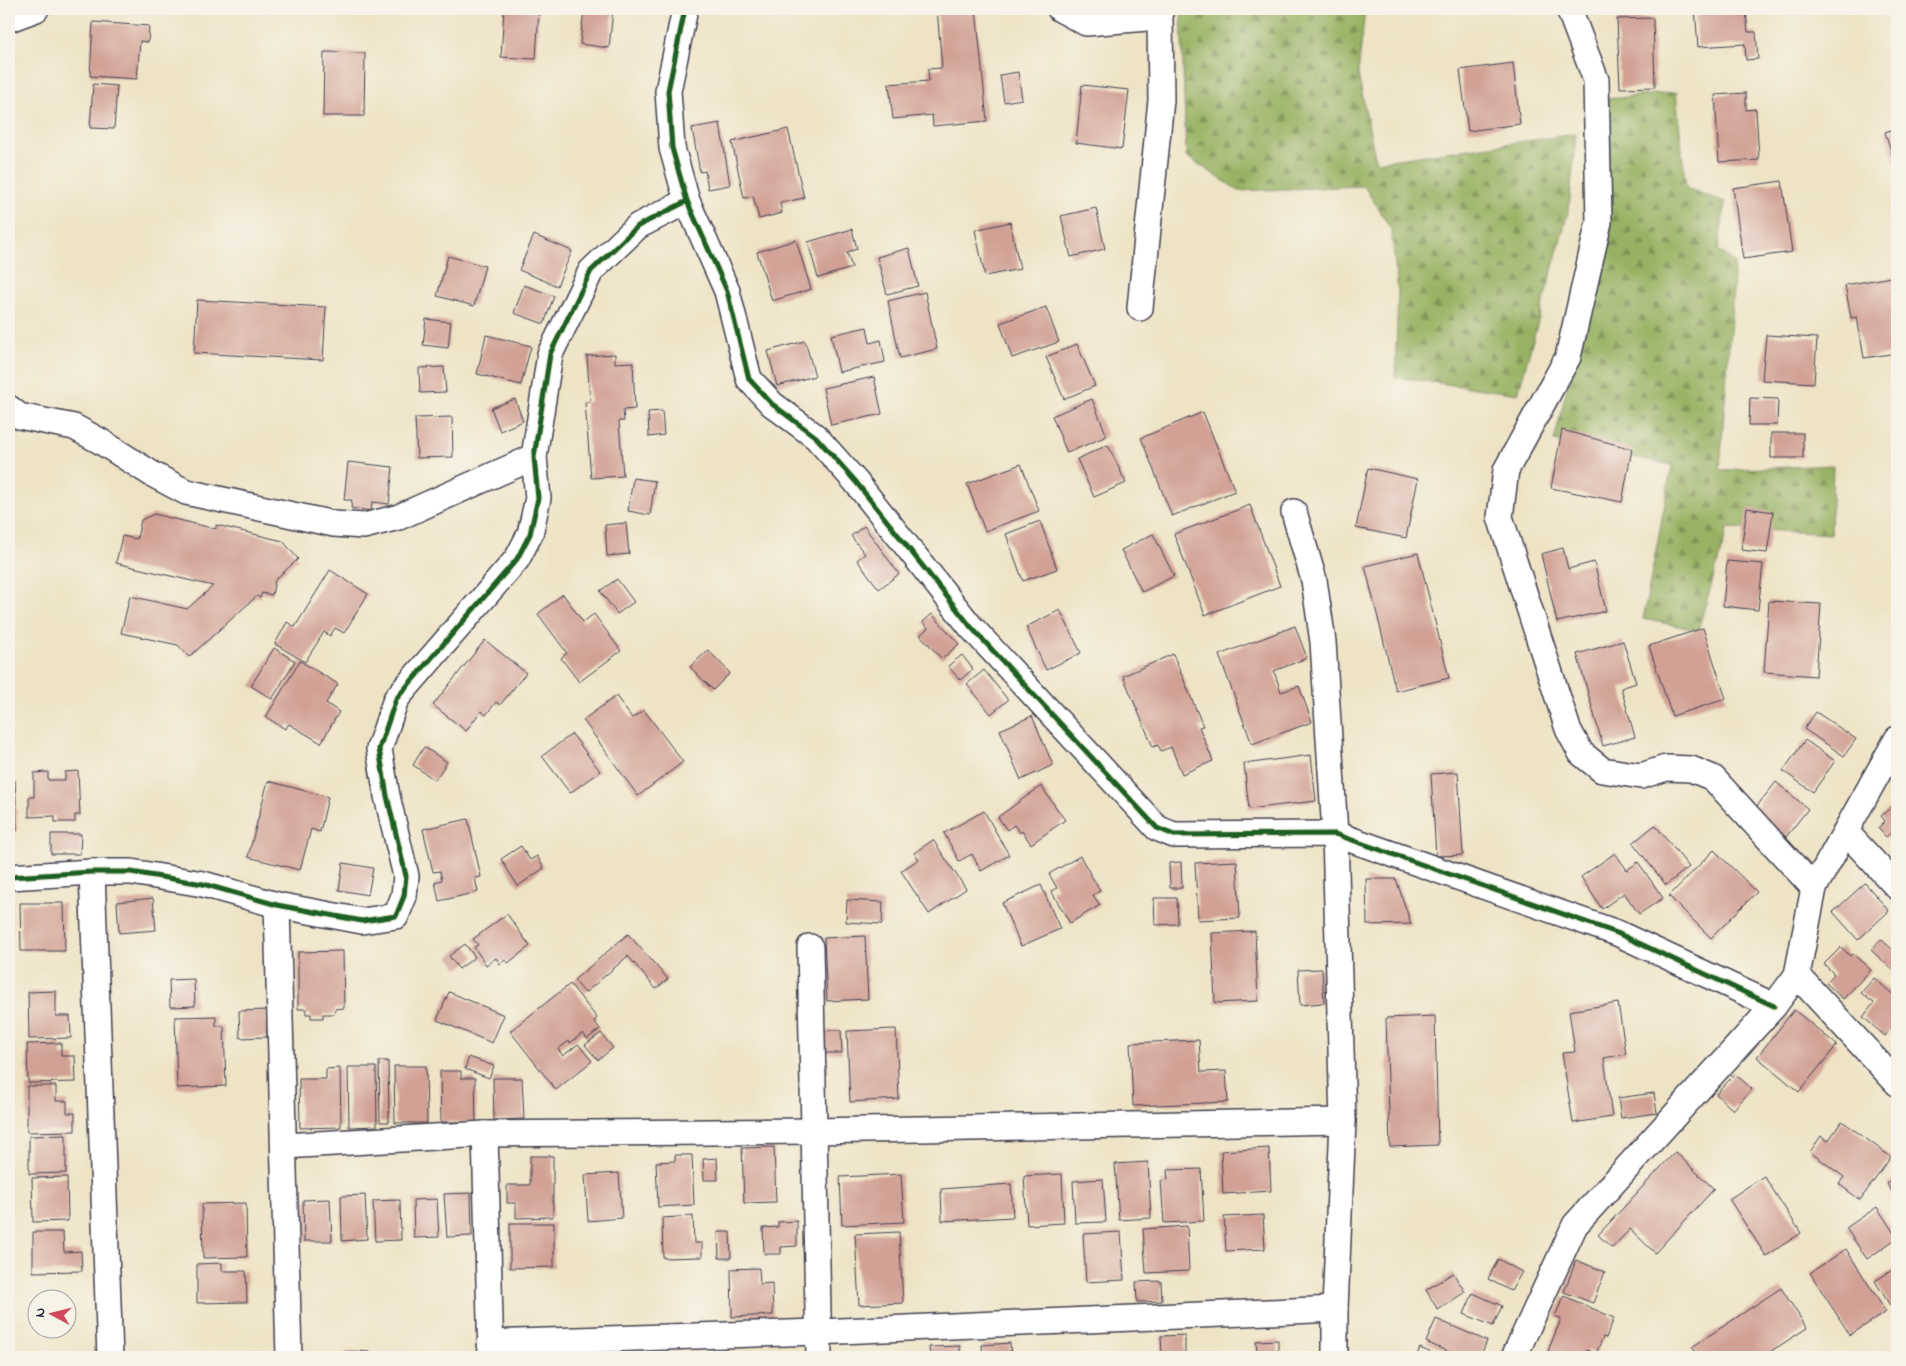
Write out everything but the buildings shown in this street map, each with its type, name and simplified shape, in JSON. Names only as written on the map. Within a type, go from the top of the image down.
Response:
[{"type":"street","points":[[9,18],[36,9]]},
{"type":"street","points":[[685,9],[668,91],[672,148],[687,201],[728,291],[749,378],[772,404],[816,437],[856,482],[971,627],[1157,828],[1174,835],[1335,834],[1617,933],[1774,1006]]},
{"type":"street","points":[[1060,9],[1086,23],[1160,17],[1161,100],[1140,308]]},
{"type":"street","points":[[1569,9],[1596,80],[1599,222],[1568,357],[1506,470],[1500,517],[1568,729],[1581,753],[1602,770],[1641,776],[1666,768],[1691,769],[1713,778],[1814,888]]},
{"type":"street","points":[[9,877],[92,872],[130,872],[203,884],[277,905],[362,921],[396,916],[404,896],[406,876],[379,749],[396,699],[516,558],[530,534],[538,498],[534,457],[550,354],[591,271],[638,226],[687,201]]},
{"type":"street","points":[[9,408],[19,416],[74,428],[100,441],[152,474],[186,492],[334,524],[364,526],[399,517],[534,457]]},
{"type":"street","points":[[1294,512],[1314,580],[1322,633],[1335,834],[1344,1121],[1335,1309],[1335,1357]]},
{"type":"street","points":[[1514,1357],[1575,1225],[1774,1006],[1797,974],[1814,888],[1897,739]]},
{"type":"street","points":[[1846,832],[1897,887]]},
{"type":"street","points":[[92,872],[110,1357]]},
{"type":"street","points":[[277,905],[289,1357]]},
{"type":"street","points":[[810,947],[819,1357]]},
{"type":"street","points":[[1797,974],[1897,1083]]},
{"type":"street","points":[[284,1146],[485,1134],[814,1131],[1344,1121]]},
{"type":"street","points":[[485,1134],[490,1350],[818,1332],[1335,1309]]},
{"type":"green space","points":[[1181,9],[1365,9],[1358,74],[1376,162],[1576,134],[1569,209],[1518,394],[1395,377],[1398,291],[1391,229],[1364,186],[1239,191],[1186,156]]},
{"type":"green space","points":[[1676,92],[1686,188],[1725,202],[1718,251],[1735,262],[1720,470],[1833,465],[1831,534],[1728,528],[1698,630],[1643,619],[1672,465],[1554,441],[1607,223],[1607,99]]},
{"type":"cycle path","points":[[685,9],[668,91],[672,148],[687,201],[727,291],[749,379],[772,404],[816,437],[856,482],[971,627],[1157,828],[1174,835],[1335,834],[1617,933],[1774,1006]]},
{"type":"cycle path","points":[[9,877],[92,872],[131,872],[203,884],[277,905],[362,921],[396,916],[404,896],[406,876],[387,796],[379,749],[396,699],[517,559],[530,534],[538,498],[534,457],[550,354],[591,271],[638,226],[687,201]]}]
